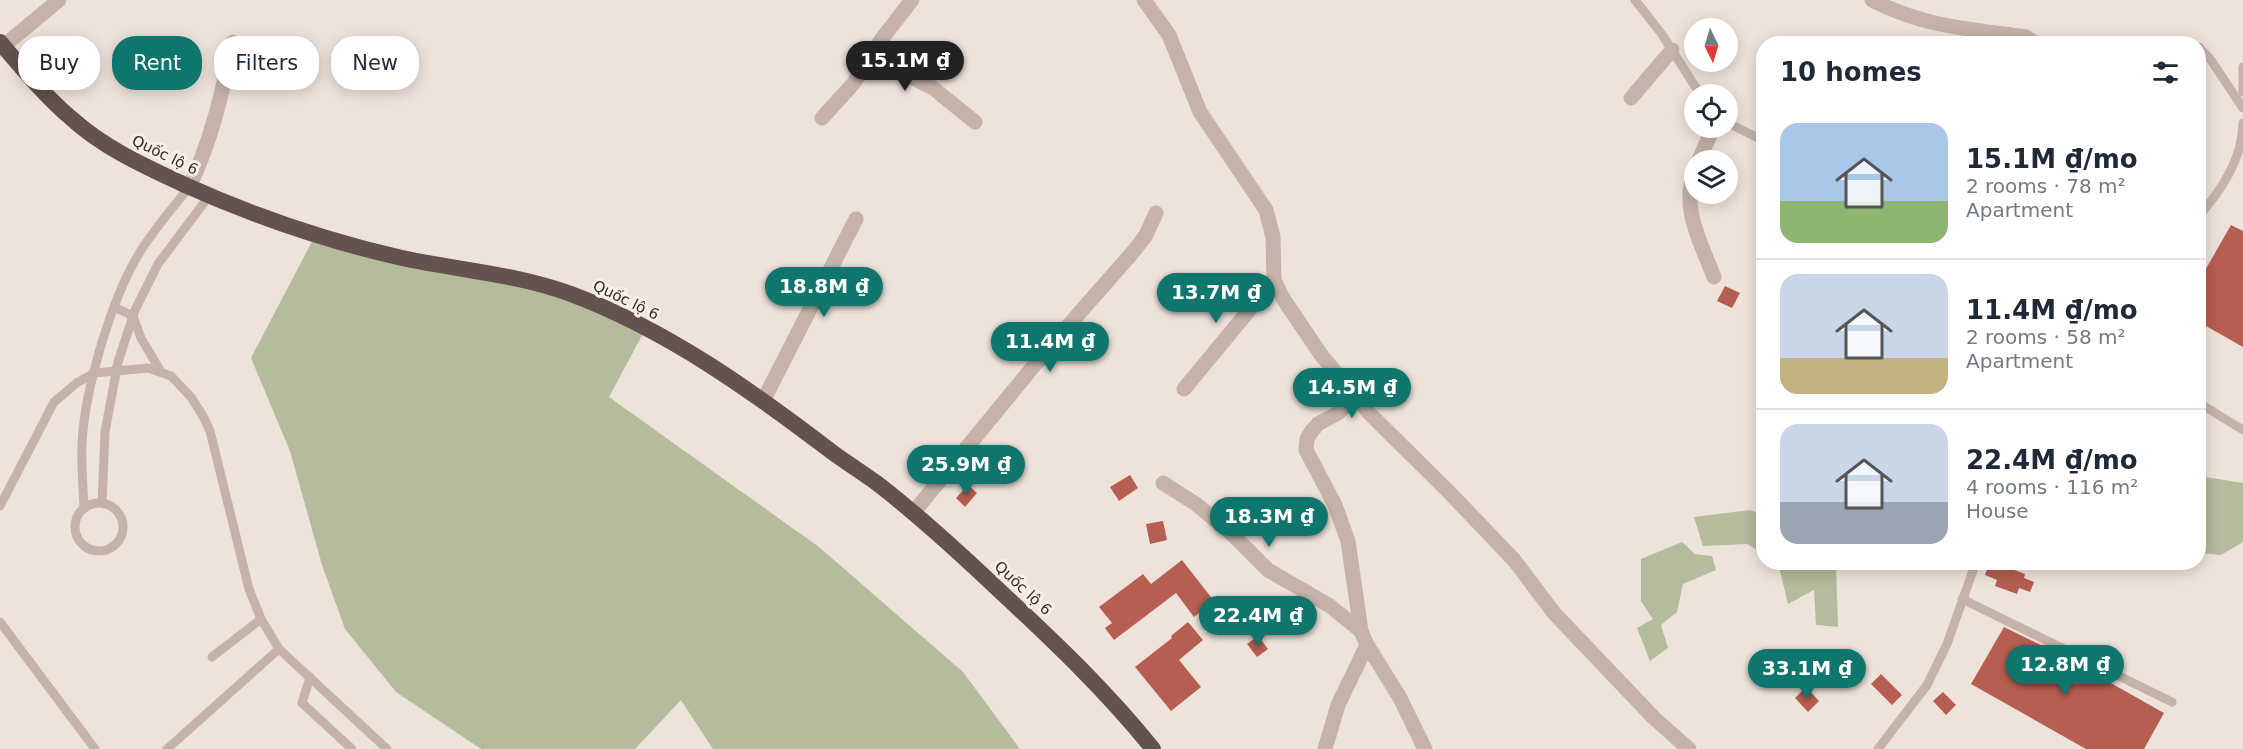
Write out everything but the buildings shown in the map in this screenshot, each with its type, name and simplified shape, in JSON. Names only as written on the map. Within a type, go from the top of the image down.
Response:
[{"type":"highway","name":"Quốc lộ 6","points":[[1,46],[72,119],[110,147],[150,169],[209,196],[252,214],[326,238],[401,258],[528,281],[570,294],[646,328],[763,401],[878,484],[913,513],[1064,652],[1113,702],[1153,749]]},
{"type":"street","points":[[1,46],[58,0]]},
{"type":"street","points":[[822,118],[859,76],[881,40],[912,0]]},
{"type":"street","points":[[1144,0],[1169,35],[1200,112],[1266,210],[1273,237],[1274,280],[1307,335],[1354,397],[1514,560],[1554,613],[1646,710],[1689,749]]},
{"type":"street","points":[[1872,0],[1899,14],[1936,25],[2012,36]]},
{"type":"street","points":[[881,40],[881,51],[887,64],[933,88],[975,122]]},
{"type":"street","points":[[1631,98],[1672,50]]},
{"type":"street","points":[[189,187],[203,158],[221,90]]},
{"type":"street","points":[[1689,204],[1689,211],[1714,277]]},
{"type":"street","points":[[913,513],[1046,351],[1133,252],[1146,235],[1156,213]]},
{"type":"street","points":[[763,401],[856,219]]},
{"type":"street","points":[[1184,389],[1274,280]]},
{"type":"street","points":[[1325,749],[1338,705],[1364,638],[1348,541],[1335,504],[1306,450],[1307,439],[1318,424],[1338,413],[1354,397]]},
{"type":"street","points":[[1163,483],[1196,504],[1231,533],[1268,570],[1330,606],[1364,638],[1399,696],[1425,749]]},
{"type":"lane","points":[[1635,0],[1647,12],[1694,84]]},
{"type":"lane","points":[[2206,55],[2243,108]]},
{"type":"lane","points":[[2243,67],[2243,92]]},
{"type":"lane","points":[[2206,208],[2229,175],[2242,136],[2243,123]]},
{"type":"lane","points":[[1738,128],[1756,137]]},
{"type":"lane","points":[[84,507],[82,443],[95,374],[114,307],[140,252],[189,187]]},
{"type":"lane","points":[[102,503],[105,432],[116,370],[133,316],[158,264],[209,196]]},
{"type":"lane","points":[[114,307],[133,316],[141,338],[161,372]]},
{"type":"lane","points":[[0,506],[54,402],[78,382],[95,374],[116,370],[148,368],[171,376],[191,397],[210,431],[249,589],[261,619],[279,649],[387,749]]},
{"type":"lane","points":[[2206,407],[2243,430]]},
{"type":"lane","points":[[102,503],[113,507],[119,513],[123,528],[118,542],[104,551],[88,549],[76,537],[75,521],[84,507],[102,503]]},
{"type":"lane","points":[[1878,749],[1927,685],[1947,644],[1973,570]]},
{"type":"lane","points":[[1962,599],[2172,702]]},
{"type":"lane","points":[[212,657],[261,619]]},
{"type":"lane","points":[[0,622],[95,749]]},
{"type":"lane","points":[[167,749],[279,649]]},
{"type":"lane","points":[[310,677],[302,703],[352,749]]},
{"type":"green space","points":[[317,232],[528,281],[646,328],[609,397],[819,547],[963,672],[1020,749],[713,749],[681,700],[635,749],[481,749],[396,692],[345,629],[322,565],[290,451],[251,358]]},
{"type":"green space","points":[[2206,477],[2243,483],[2243,542],[2221,555],[2206,554]]},
{"type":"green space","points":[[1750,510],[1756,512],[1756,549],[1747,544],[1703,546],[1694,517]]},
{"type":"green space","points":[[1682,542],[1695,554],[1712,556],[1716,570],[1683,584],[1677,612],[1661,625],[1668,648],[1650,661],[1637,628],[1653,619],[1641,601],[1641,559]]},
{"type":"green space","points":[[1780,570],[1836,570],[1838,627],[1816,625],[1814,590],[1788,604]]}]
